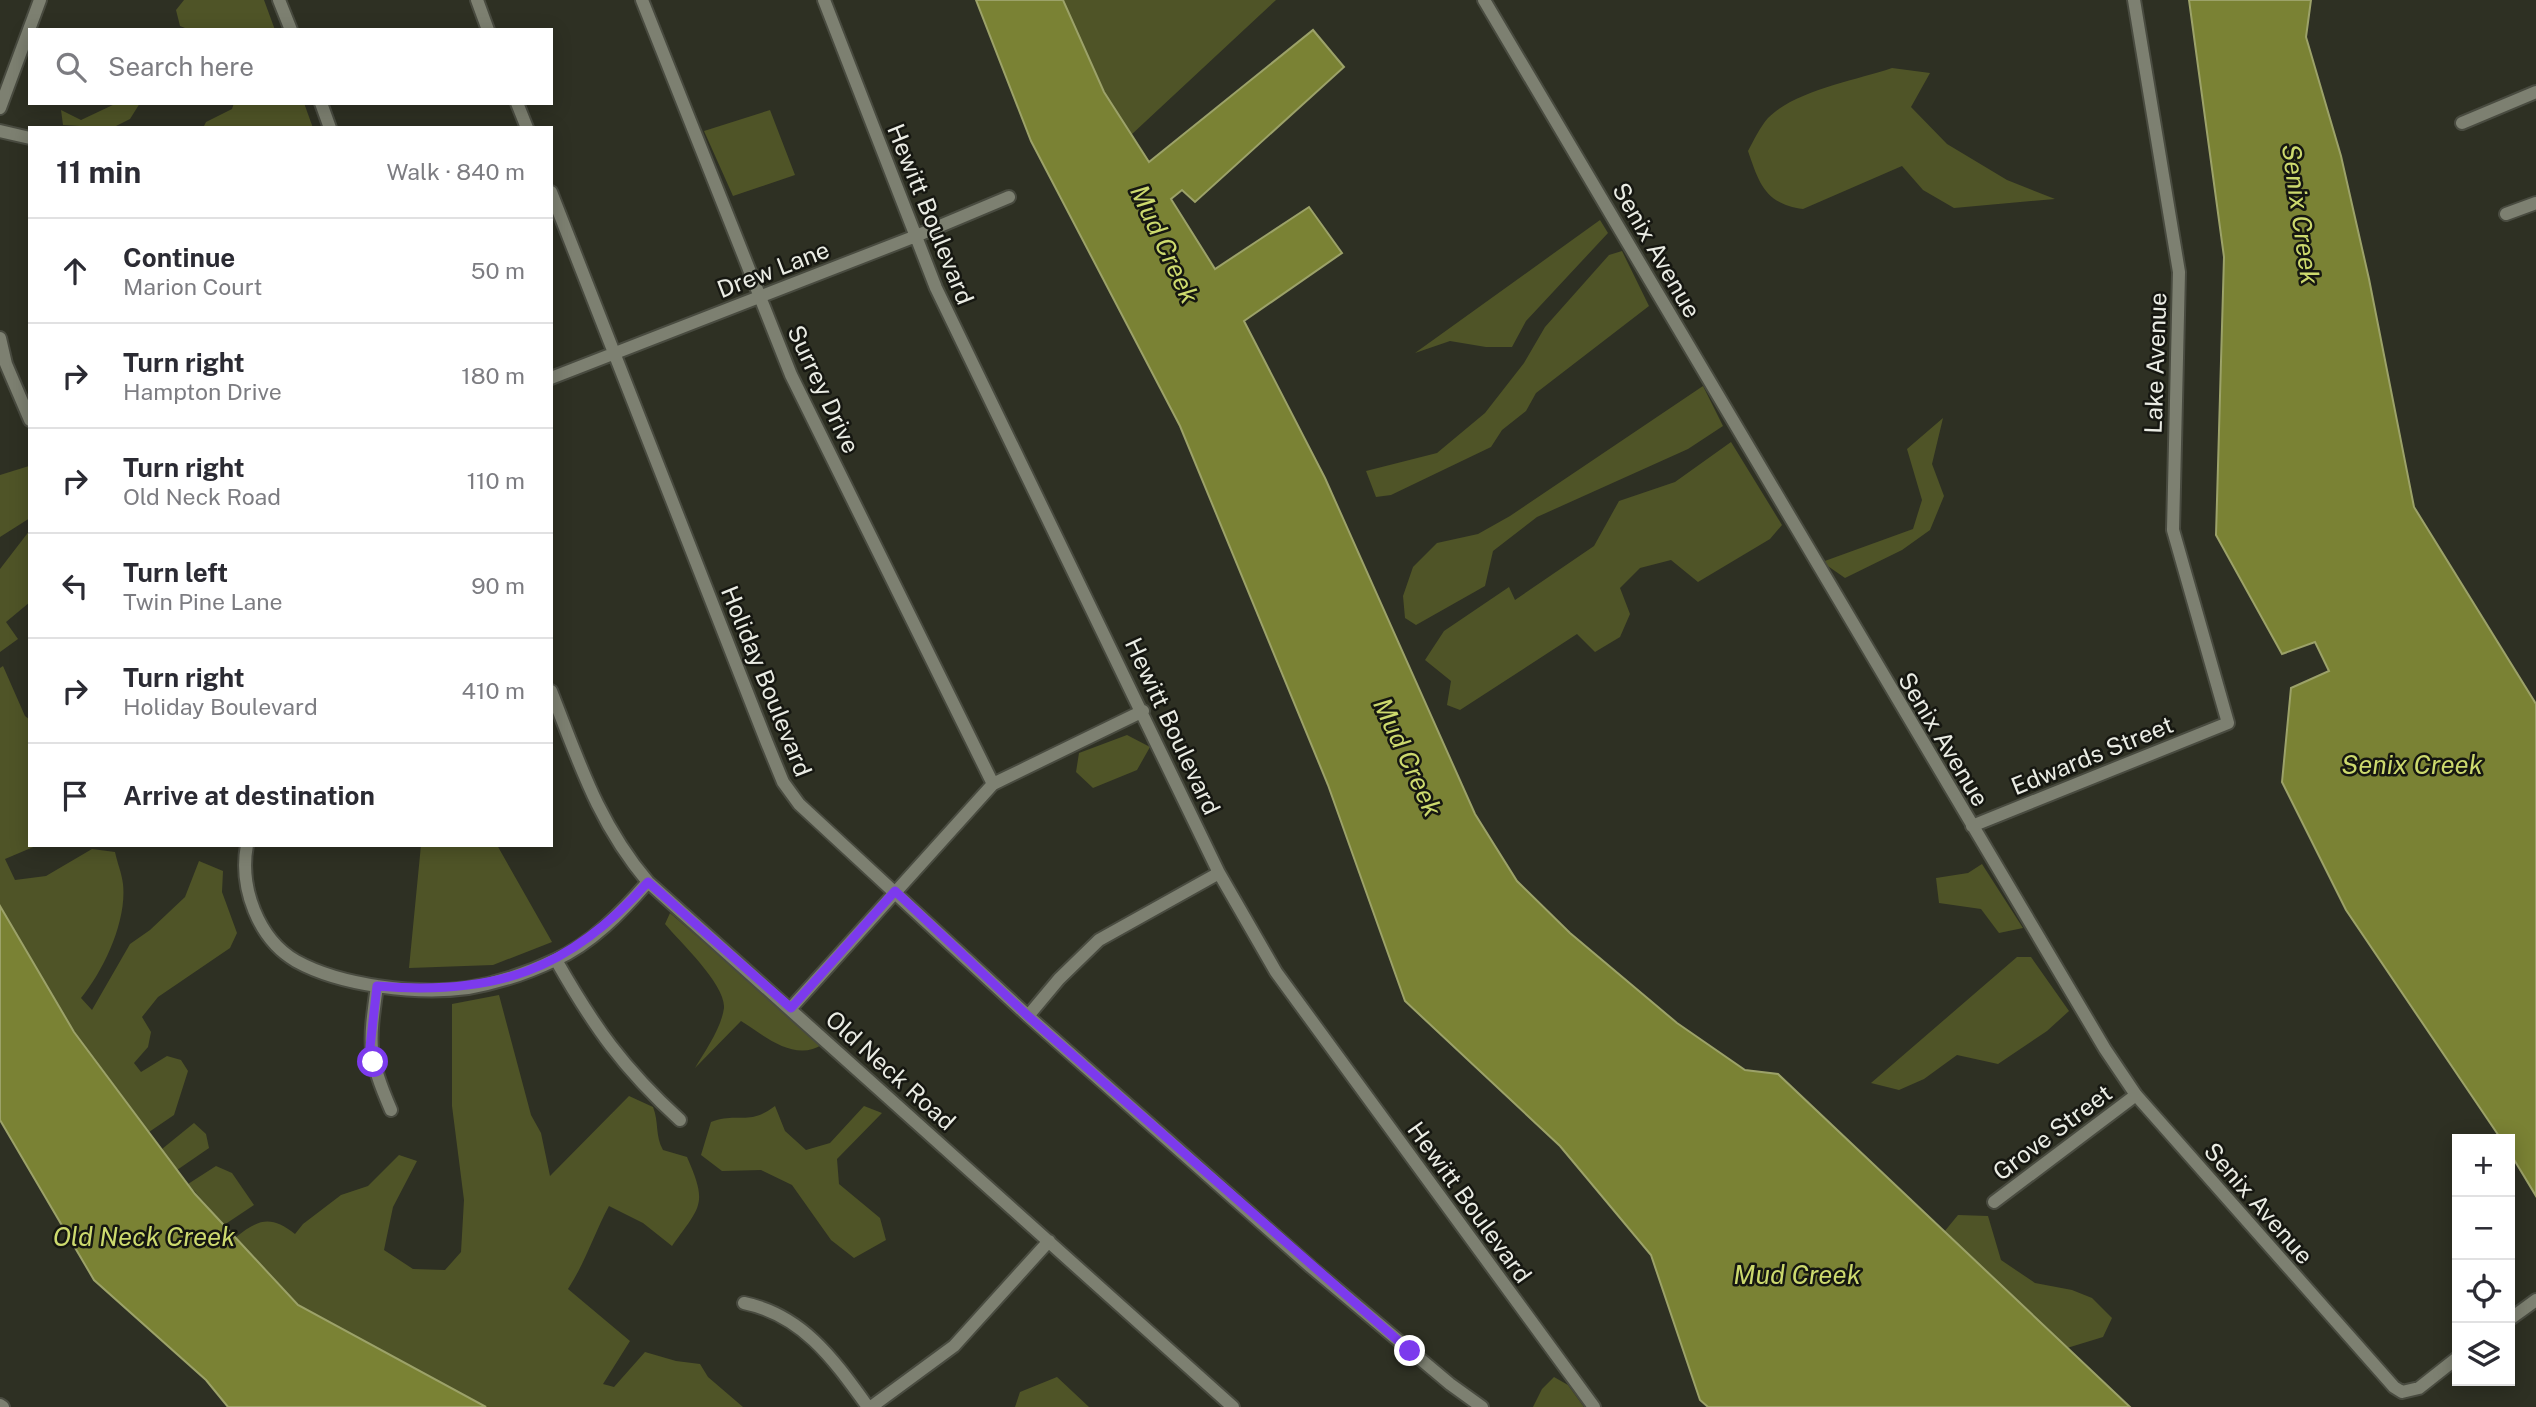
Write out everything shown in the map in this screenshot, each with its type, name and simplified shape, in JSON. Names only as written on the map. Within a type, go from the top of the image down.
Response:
[{"type":"street","points":[[279,0],[290,28]]},
{"type":"street","points":[[477,0],[487,28]]},
{"type":"street","name":"Surrey Drive","points":[[642,0],[791,374],[993,784]]},
{"type":"street","name":"Hewitt Boulevard","points":[[824,0],[936,288],[1143,711],[1219,873],[1276,972],[1594,1407]]},
{"type":"street","name":"Senix Avenue","points":[[1484,0],[1972,826],[2105,1049],[2136,1095],[2394,1387],[2402,1392],[2419,1388],[2452,1362]]},
{"type":"street","name":"Lake Avenue","points":[[2134,0],[2179,272],[2173,530],[2228,723]]},
{"type":"street","points":[[0,108],[37,1]]},
{"type":"street","points":[[2462,123],[2536,92]]},
{"type":"street","points":[[322,105],[329,126]]},
{"type":"street","points":[[518,105],[526,126]]},
{"type":"street","points":[[0,131],[28,138]]},
{"type":"street","name":"Holiday Boulevard","points":[[553,196],[783,782],[818,823],[1028,1016],[1311,1267],[1450,1384],[1482,1407]]},
{"type":"street","name":"Drew Lane","points":[[553,377],[760,298],[1009,197]]},
{"type":"street","points":[[2506,214],[2536,203]]},
{"type":"street","points":[[0,338],[6,364],[28,415]]},
{"type":"street","name":"Old Neck Road","points":[[553,696],[593,800],[622,852],[648,882],[1233,1407]]},
{"type":"street","points":[[791,1008],[993,784],[1143,711]]},
{"type":"street","name":"Edwards Street","points":[[1972,826],[2228,723]]},
{"type":"street","points":[[247,847],[246,880],[251,903],[274,941],[296,961],[377,986],[419,990],[468,988],[511,977],[556,960],[604,927],[648,882]]},
{"type":"street","points":[[1028,1016],[1059,979],[1099,940],[1219,873]]},
{"type":"street","points":[[556,960],[612,1051],[680,1120]]},
{"type":"street","points":[[377,986],[370,1047],[374,1071],[391,1110]]},
{"type":"street","name":"Grove Street","points":[[1994,1202],[2136,1095]]},
{"type":"street","points":[[744,1303],[767,1308],[803,1328],[835,1362],[869,1407],[954,1346],[1049,1241]]},
{"type":"street","points":[[2515,1315],[2536,1300]]},
{"type":"shaded area","points":[[184,0],[264,0],[274,28],[185,28],[180,26],[176,10]]},
{"type":"shaded area","points":[[1063,0],[1276,0],[1131,135],[1104,92]]},
{"type":"shaded area","points":[[1892,68],[1930,73],[1911,107],[1947,144],[2007,180],[2055,199],[1954,208],[1923,190],[1902,166],[1803,209],[1772,197],[1760,182],[1748,151],[1768,118],[1780,108],[1810,93]]},
{"type":"shaded area","points":[[113,105],[139,105],[130,119],[116,126],[63,125],[61,110],[81,120]]},
{"type":"shaded area","points":[[233,105],[305,105],[312,126],[204,126],[206,122],[232,109]]},
{"type":"shaded area","points":[[770,110],[795,175],[733,196],[704,131]]},
{"type":"shaded area","points":[[1600,220],[1608,233],[1526,321],[1512,347],[1486,347],[1450,341],[1415,353]]},
{"type":"shaded area","points":[[1622,251],[1649,306],[1536,393],[1526,411],[1502,430],[1491,447],[1391,495],[1376,497],[1366,471],[1437,453],[1485,413],[1524,363],[1545,327],[1609,255]]},
{"type":"shaded area","points":[[1703,386],[1723,426],[1688,449],[1537,517],[1493,551],[1485,586],[1416,625],[1405,618],[1403,596],[1413,567],[1437,543],[1478,534],[1510,516]]},
{"type":"shaded area","points":[[1943,418],[1932,464],[1944,496],[1930,530],[1902,550],[1845,578],[1822,562],[1913,529],[1922,500],[1907,449]]},
{"type":"shaded area","points":[[1731,442],[1782,525],[1770,539],[1698,582],[1671,560],[1640,568],[1620,588],[1630,614],[1620,637],[1595,652],[1577,634],[1460,710],[1447,705],[1451,681],[1425,660],[1444,631],[1509,587],[1515,600],[1594,546],[1619,501],[1675,482]]},
{"type":"shaded area","points":[[28,466],[28,519],[0,537],[0,475]]},
{"type":"shaded area","points":[[28,533],[28,604],[6,622],[18,639],[0,652],[0,569]]},
{"type":"shaded area","points":[[3,666],[28,718],[28,847],[33,847],[5,859],[15,880],[46,876],[92,849],[115,852],[121,872],[123,898],[118,929],[98,974],[81,998],[92,1010],[130,944],[150,930],[185,897],[199,861],[223,871],[222,892],[237,933],[230,948],[158,997],[142,1017],[151,1032],[148,1047],[134,1063],[141,1072],[167,1056],[181,1060],[188,1071],[174,1115],[149,1132],[74,1032],[0,906],[0,668]]},
{"type":"shaded area","points":[[1127,735],[1150,747],[1137,770],[1093,788],[1076,772],[1079,753]]},
{"type":"shaded area","points":[[421,847],[498,847],[552,942],[493,965],[409,968]]},
{"type":"shaded area","points":[[1982,864],[2023,928],[1999,933],[1981,909],[1939,903],[1936,878],[1968,873]]},
{"type":"shaded area","points":[[670,913],[823,1044],[802,1051],[791,1049],[770,1040],[741,1021],[695,1068],[720,1024],[723,999],[710,976],[665,924]]},
{"type":"shaded area","points":[[2017,957],[2031,957],[2069,1011],[2047,1031],[1998,1064],[1957,1055],[1924,1079],[1899,1090],[1871,1083]]},
{"type":"shaded area","points":[[499,995],[531,1115],[541,1133],[550,1176],[629,1096],[653,1107],[663,1150],[687,1157],[698,1185],[695,1212],[672,1246],[643,1223],[609,1206],[568,1289],[630,1341],[603,1384],[614,1387],[645,1352],[676,1361],[700,1364],[708,1377],[743,1407],[483,1407],[299,1305],[235,1238],[258,1223],[265,1222],[279,1224],[295,1234],[303,1224],[341,1195],[368,1186],[399,1155],[417,1161],[393,1207],[384,1250],[413,1269],[445,1270],[461,1252],[464,1200],[452,1106],[452,1004]]},
{"type":"shaded area","points":[[775,1106],[785,1131],[806,1150],[830,1143],[864,1106],[882,1113],[837,1159],[839,1184],[880,1218],[886,1240],[854,1258],[831,1240],[792,1185],[761,1170],[722,1171],[701,1155],[711,1122],[757,1116]]},
{"type":"shaded area","points":[[194,1123],[206,1134],[209,1148],[177,1170],[162,1149]]},
{"type":"shaded area","points":[[216,1166],[232,1173],[254,1205],[224,1225],[188,1184]]},
{"type":"shaded area","points":[[1958,1215],[1988,1216],[2001,1260],[2035,1283],[2072,1290],[2092,1298],[2112,1318],[2103,1337],[2067,1348],[1944,1232]]},
{"type":"shaded area","points":[[1057,1377],[1089,1407],[1015,1407],[1020,1392]]},
{"type":"shaded area","points":[[1554,1377],[1568,1385],[1584,1407],[1533,1407],[1542,1389]]},
{"type":"water","name":"Mud Creek","points":[[976,0],[1063,0],[1104,92],[1149,162],[1313,30],[1344,67],[1195,202],[1182,190],[1171,199],[1215,269],[1309,207],[1342,253],[1244,321],[1325,478],[1475,814],[1517,881],[1570,933],[1677,1023],[1745,1070],[1778,1074],[2130,1407],[1708,1407],[1700,1400],[1651,1255],[1560,1146],[1405,1001],[1328,785],[1180,426],[1031,141]]},
{"type":"water","name":"Senix Creek","points":[[2189,0],[2311,0],[2306,37],[2341,156],[2369,279],[2414,507],[2536,704],[2536,1196],[2515,1161],[2515,1134],[2498,1134],[2346,910],[2282,782],[2291,688],[2329,671],[2315,642],[2282,654],[2216,535],[2224,257]]},
{"type":"water","name":"Old Neck Creek","points":[[0,906],[74,1032],[195,1194],[298,1305],[486,1407],[228,1407],[206,1380],[94,1280],[0,1120]]},
{"type":"route","points":[[373,1062],[370,1047],[377,986],[419,990],[468,988],[511,977],[556,960],[604,927],[648,882],[791,1008],[895,891],[1028,1016],[1311,1267],[1410,1351]]}]
